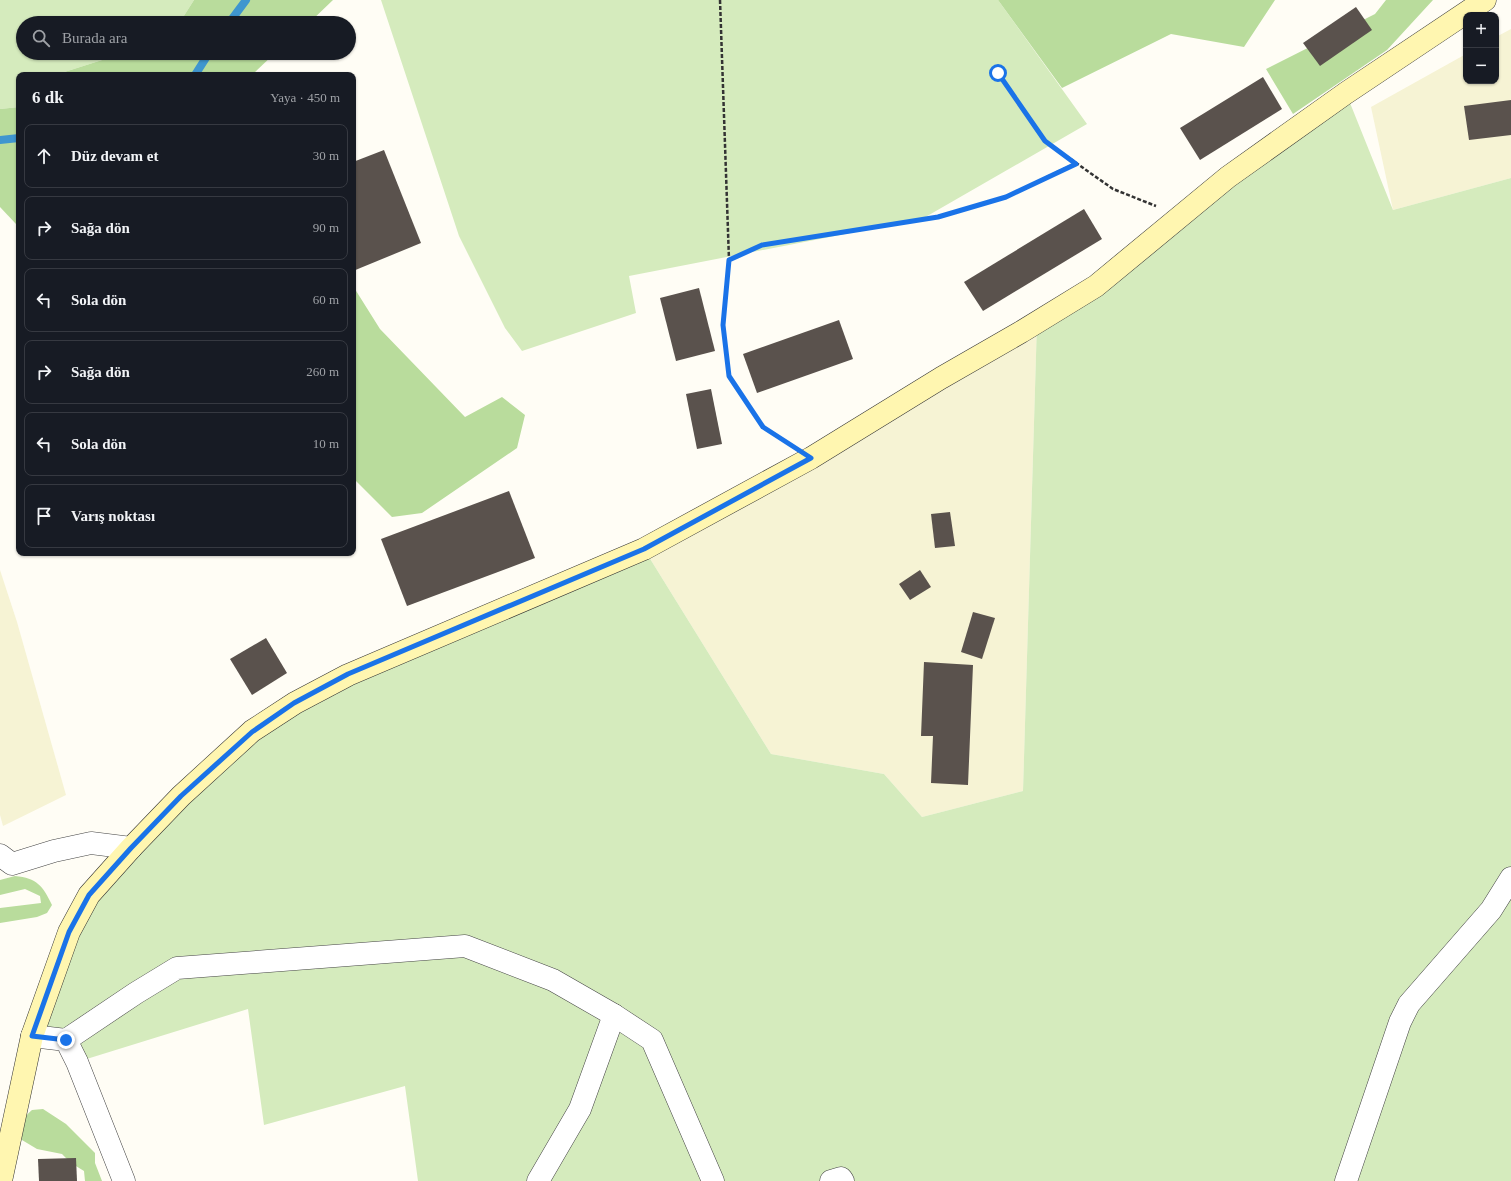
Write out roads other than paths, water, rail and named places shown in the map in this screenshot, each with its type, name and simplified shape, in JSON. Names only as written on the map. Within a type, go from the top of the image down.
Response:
[{"type":"street","points":[[1,1181],[32,1036],[73,926],[89,895],[131,848],[181,796],[252,732],[294,703],[348,674],[644,549],[811,458],[941,378],[1021,332],[1096,286],[1228,177],[1353,89],[1484,0]]},
{"type":"street","points":[[4,862],[91,843],[131,848]]},
{"type":"street","points":[[1346,1181],[1400,1022],[1409,1004],[1491,910],[1511,878]]},
{"type":"street","points":[[32,1036],[66,1040],[136,993],[177,968],[465,946],[553,980],[614,1015],[652,1040],[713,1181]]},
{"type":"street","points":[[538,1181],[580,1109],[614,1015]]},
{"type":"street","points":[[66,1040],[77,1062],[124,1181]]},
{"type":"street","points":[[831,1181],[841,1178],[843,1181]]},
{"type":"waterway","points":[[234,16],[246,0]]},
{"type":"waterway","points":[[197,72],[205,60]]},
{"type":"waterway","points":[[0,140],[16,138]]}]
